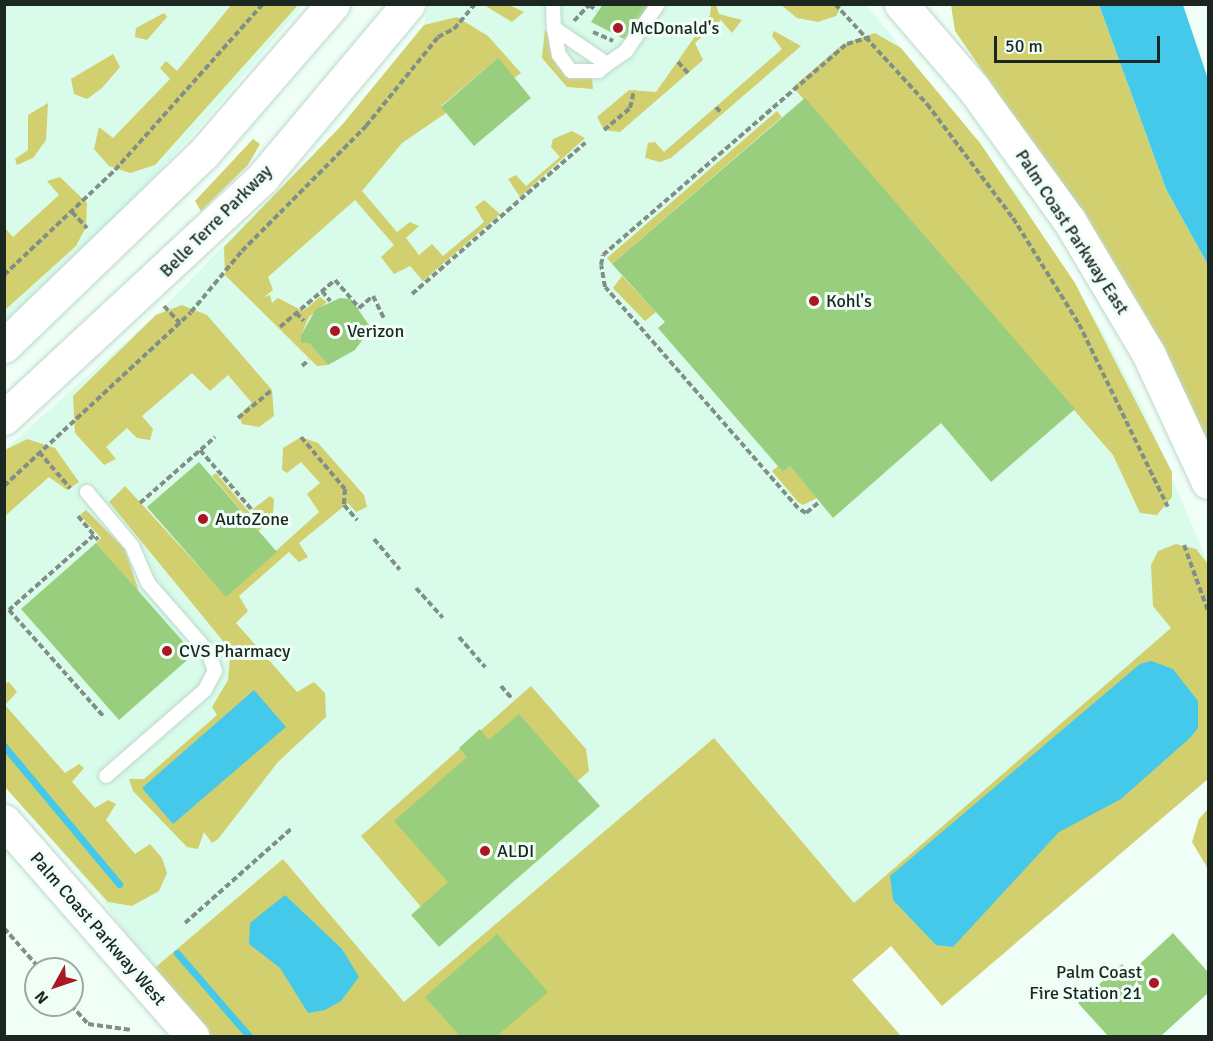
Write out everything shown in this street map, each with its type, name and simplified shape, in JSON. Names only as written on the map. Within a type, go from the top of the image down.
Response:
[{"type":"main road","points":[[4,346],[195,162],[333,4]]},
{"type":"main road","name":"Belle Terre Parkway","points":[[4,418],[263,177],[408,4]]},
{"type":"main road","name":"Palm Coast Parkway East","points":[[901,4],[974,89],[1074,229],[1149,355],[1209,482]]},
{"type":"main road","name":"Palm Coast Parkway West","points":[[4,821],[192,1036]]},
{"type":"lane","points":[[553,4],[554,28],[559,55],[572,70],[599,71],[626,51],[658,4]]},
{"type":"lane","points":[[554,28],[607,64]]},
{"type":"lane","points":[[87,492],[132,546],[148,583],[209,653],[215,671],[205,690],[106,777]]},
{"type":"path","points":[[4,275],[72,212],[263,4]]},
{"type":"path","points":[[4,486],[180,323],[230,272],[242,250],[359,133],[438,37],[454,29],[475,4]]},
{"type":"path","points":[[835,4],[868,35],[966,152],[1047,269],[1115,392],[1168,507]]},
{"type":"path","points":[[571,22],[578,22],[589,5],[596,10]]},
{"type":"path","points":[[586,28],[621,47]]},
{"type":"path","points":[[818,503],[806,513],[798,508],[600,279],[603,255],[740,134],[847,44],[868,35]]},
{"type":"path","points":[[678,62],[688,73]]},
{"type":"path","points":[[604,130],[630,108],[634,90]]},
{"type":"path","points":[[716,107],[722,114]]},
{"type":"path","points":[[412,294],[585,143]]},
{"type":"path","points":[[72,212],[86,227]]},
{"type":"path","points":[[280,327],[335,280],[359,308],[373,296],[384,319]]},
{"type":"path","points":[[322,291],[330,301]]},
{"type":"path","points":[[166,309],[180,323]]},
{"type":"path","points":[[297,313],[304,321]]},
{"type":"path","points":[[302,366],[309,360]]},
{"type":"path","points":[[238,418],[273,390]]},
{"type":"path","points":[[140,503],[215,437]]},
{"type":"path","points":[[301,437],[345,489],[344,505],[357,520]]},
{"type":"path","points":[[200,450],[264,524]]},
{"type":"path","points":[[39,452],[70,489]]},
{"type":"path","points":[[78,516],[98,540]]},
{"type":"path","points":[[94,535],[9,610],[103,716]]},
{"type":"path","points":[[374,539],[400,570]]},
{"type":"path","points":[[1184,545],[1209,611]]},
{"type":"path","points":[[416,588],[443,618]]},
{"type":"path","points":[[459,637],[485,667]]},
{"type":"path","points":[[501,686],[513,700]]},
{"type":"path","points":[[185,923],[291,829]]},
{"type":"path","points":[[4,928],[29,957]]},
{"type":"path","points":[[82,1017],[88,1024],[132,1030]]},
{"type":"shaded area","points":[[232,4],[298,5],[155,165],[130,173],[109,166],[94,149],[99,127],[113,138],[170,79],[160,68],[166,61],[177,71]]},
{"type":"shaded area","points":[[5,5],[303,5],[205,121],[44,297],[5,332]]},
{"type":"shaded area","points":[[429,5],[867,5],[1016,193],[1103,332],[1145,413],[1208,563],[1208,596],[854,903],[714,738],[404,1002],[283,859],[151,971],[100,896],[5,787],[4,450],[156,315],[342,125],[424,25]]},
{"type":"shaded area","points":[[484,5],[509,5],[524,12],[512,22]]},
{"type":"shaded area","points":[[696,5],[716,5],[719,14],[742,20],[732,33],[721,20],[695,43],[703,60],[620,132],[604,130],[597,117],[629,90],[656,92],[710,15],[711,6]]},
{"type":"shaded area","points":[[781,5],[842,5],[836,16],[818,22],[797,18]]},
{"type":"shaded area","points":[[951,5],[1099,5],[1166,189],[1208,265],[1208,456],[1041,156],[955,31]]},
{"type":"shaded area","points":[[164,13],[167,17],[147,40],[135,37],[136,28]]},
{"type":"shaded area","points":[[457,17],[488,36],[521,73],[514,78],[497,59],[441,106],[446,113],[402,143],[362,191],[397,232],[410,222],[419,226],[406,238],[419,255],[432,244],[443,256],[484,222],[475,207],[484,200],[500,214],[423,281],[410,266],[394,274],[381,257],[394,245],[355,200],[268,277],[273,290],[264,297],[270,295],[272,303],[278,298],[303,311],[320,297],[327,302],[309,317],[301,335],[302,343],[309,343],[328,365],[317,366],[225,275],[224,247],[342,125],[424,25]]},
{"type":"shaded area","points":[[545,29],[561,69],[592,78],[593,89],[567,87],[542,58]]},
{"type":"shaded area","points":[[774,31],[801,46],[671,158],[660,162],[645,158],[648,143],[655,142],[664,152],[782,49],[772,36]]},
{"type":"shaded area","points":[[875,33],[901,48],[980,143],[1075,283],[1172,472],[1172,497],[1157,515],[1140,513],[1113,455],[793,87],[843,44]]},
{"type":"shaded area","points":[[113,54],[120,67],[102,88],[87,99],[74,94],[71,79]]},
{"type":"shaded area","points":[[48,103],[46,140],[33,158],[17,165],[15,159],[28,150],[28,115]]},
{"type":"shaded area","points":[[777,111],[782,117],[612,264],[607,258]]},
{"type":"shaded area","points":[[572,131],[585,138],[520,197],[508,179],[516,175],[526,186],[560,157],[551,147],[553,139]]},
{"type":"shaded area","points":[[253,139],[260,144],[248,165],[201,211],[195,201]]},
{"type":"shaded area","points":[[60,177],[87,203],[86,227],[76,246],[5,310],[5,228],[13,237],[59,195],[47,181]]},
{"type":"shaded area","points":[[622,276],[656,312],[645,321],[613,288]]},
{"type":"shaded area","points":[[182,305],[207,315],[272,390],[274,416],[259,427],[242,424],[239,415],[252,403],[228,375],[210,391],[192,373],[142,416],[153,429],[150,440],[137,438],[127,428],[106,447],[116,459],[104,465],[75,433],[73,396],[156,315]]},
{"type":"shaded area","points":[[301,437],[318,443],[364,495],[367,507],[356,512],[348,503],[299,543],[308,557],[299,562],[289,552],[239,596],[248,611],[236,623],[297,692],[314,682],[325,693],[326,717],[278,762],[218,839],[212,843],[204,832],[198,849],[187,847],[133,791],[129,779],[144,779],[217,715],[212,707],[228,680],[230,657],[223,641],[109,502],[125,486],[226,596],[319,512],[307,494],[320,483],[301,462],[287,473],[282,470],[283,448]]},
{"type":"shaded area","points":[[27,439],[55,448],[79,482],[67,490],[49,477],[5,516],[5,450]]},
{"type":"shaded area","points":[[778,466],[783,472],[790,466],[817,498],[803,505],[798,502],[772,471]]},
{"type":"shaded area","points":[[216,473],[249,512],[270,496],[274,499],[273,513],[259,531],[212,476]]},
{"type":"shaded area","points":[[86,510],[125,549],[139,592],[96,543],[101,538],[80,515]]},
{"type":"shaded area","points":[[1176,544],[1196,549],[1208,564],[1208,779],[942,1006],[891,946],[852,980],[901,1036],[208,1036],[151,971],[283,859],[404,1002],[714,738],[854,903],[1171,628],[1153,606],[1151,565],[1158,551]]},
{"type":"shaded area","points":[[9,682],[17,692],[5,705],[65,773],[79,764],[84,768],[72,782],[95,808],[108,800],[116,804],[106,820],[135,854],[150,844],[162,858],[167,873],[159,891],[132,906],[108,902],[5,787],[4,683]]},
{"type":"shaded area","name":"ALDI","points":[[531,686],[586,749],[589,771],[427,914],[361,836]]},
{"type":"shaded area","points":[[1208,809],[1208,869],[1192,842],[1199,819]]},
{"type":"water","points":[[1099,5],[1183,5],[1208,79],[1208,265],[1166,189]]},
{"type":"water","points":[[1151,661],[1173,669],[1198,701],[1198,728],[1191,737],[1121,799],[1059,832],[953,947],[936,945],[893,900],[890,876],[1140,664]]},
{"type":"water","points":[[254,690],[286,727],[173,824],[142,788]]},
{"type":"water","points":[[285,895],[342,949],[359,977],[341,1001],[325,1010],[308,1013],[280,968],[249,944],[250,923]]},
{"type":"building","name":"McDonald's","points":[[603,4],[654,4],[628,41],[591,22]]},
{"type":"building","points":[[498,58],[531,98],[474,146],[441,107]]},
{"type":"building","name":"Kohl's","points":[[805,98],[1075,409],[991,482],[941,423],[833,518],[790,466],[783,472],[658,328],[665,322],[612,264]]},
{"type":"building","name":"Verizon","points":[[340,298],[351,299],[371,328],[355,350],[328,365],[309,343],[301,343],[301,335],[316,309]]},
{"type":"building","name":"AutoZone","points":[[199,462],[277,552],[226,597],[147,507]]},
{"type":"building","name":"CVS Pharmacy","points":[[96,543],[194,654],[119,720],[21,609]]},
{"type":"building","name":"ALDI","points":[[519,714],[600,806],[439,947],[411,915],[448,882],[394,821],[467,757],[459,748],[480,729],[489,740]]},
{"type":"building","name":"Palm Coast Fire Station 21","points":[[1173,933],[1208,972],[1208,993],[1161,1036],[1108,1036],[1078,1003],[1122,964],[1130,973]]},
{"type":"building","points":[[497,934],[548,992],[497,1036],[460,1036],[425,997]]},
{"type":"waterway","points":[[4,746],[119,884]]},
{"type":"waterway","points":[[177,953],[249,1036]]},
{"type":"place","name":"McDonald's","points":[[618,28]]},
{"type":"place","name":"Kohl's","points":[[814,301]]},
{"type":"place","name":"Verizon","points":[[335,331]]},
{"type":"place","name":"AutoZone","points":[[203,519]]},
{"type":"place","name":"CVS Pharmacy","points":[[167,651]]},
{"type":"place","name":"ALDI","points":[[485,851]]},
{"type":"place","name":"Palm Coast Fire Station 21","points":[[1154,983]]}]
